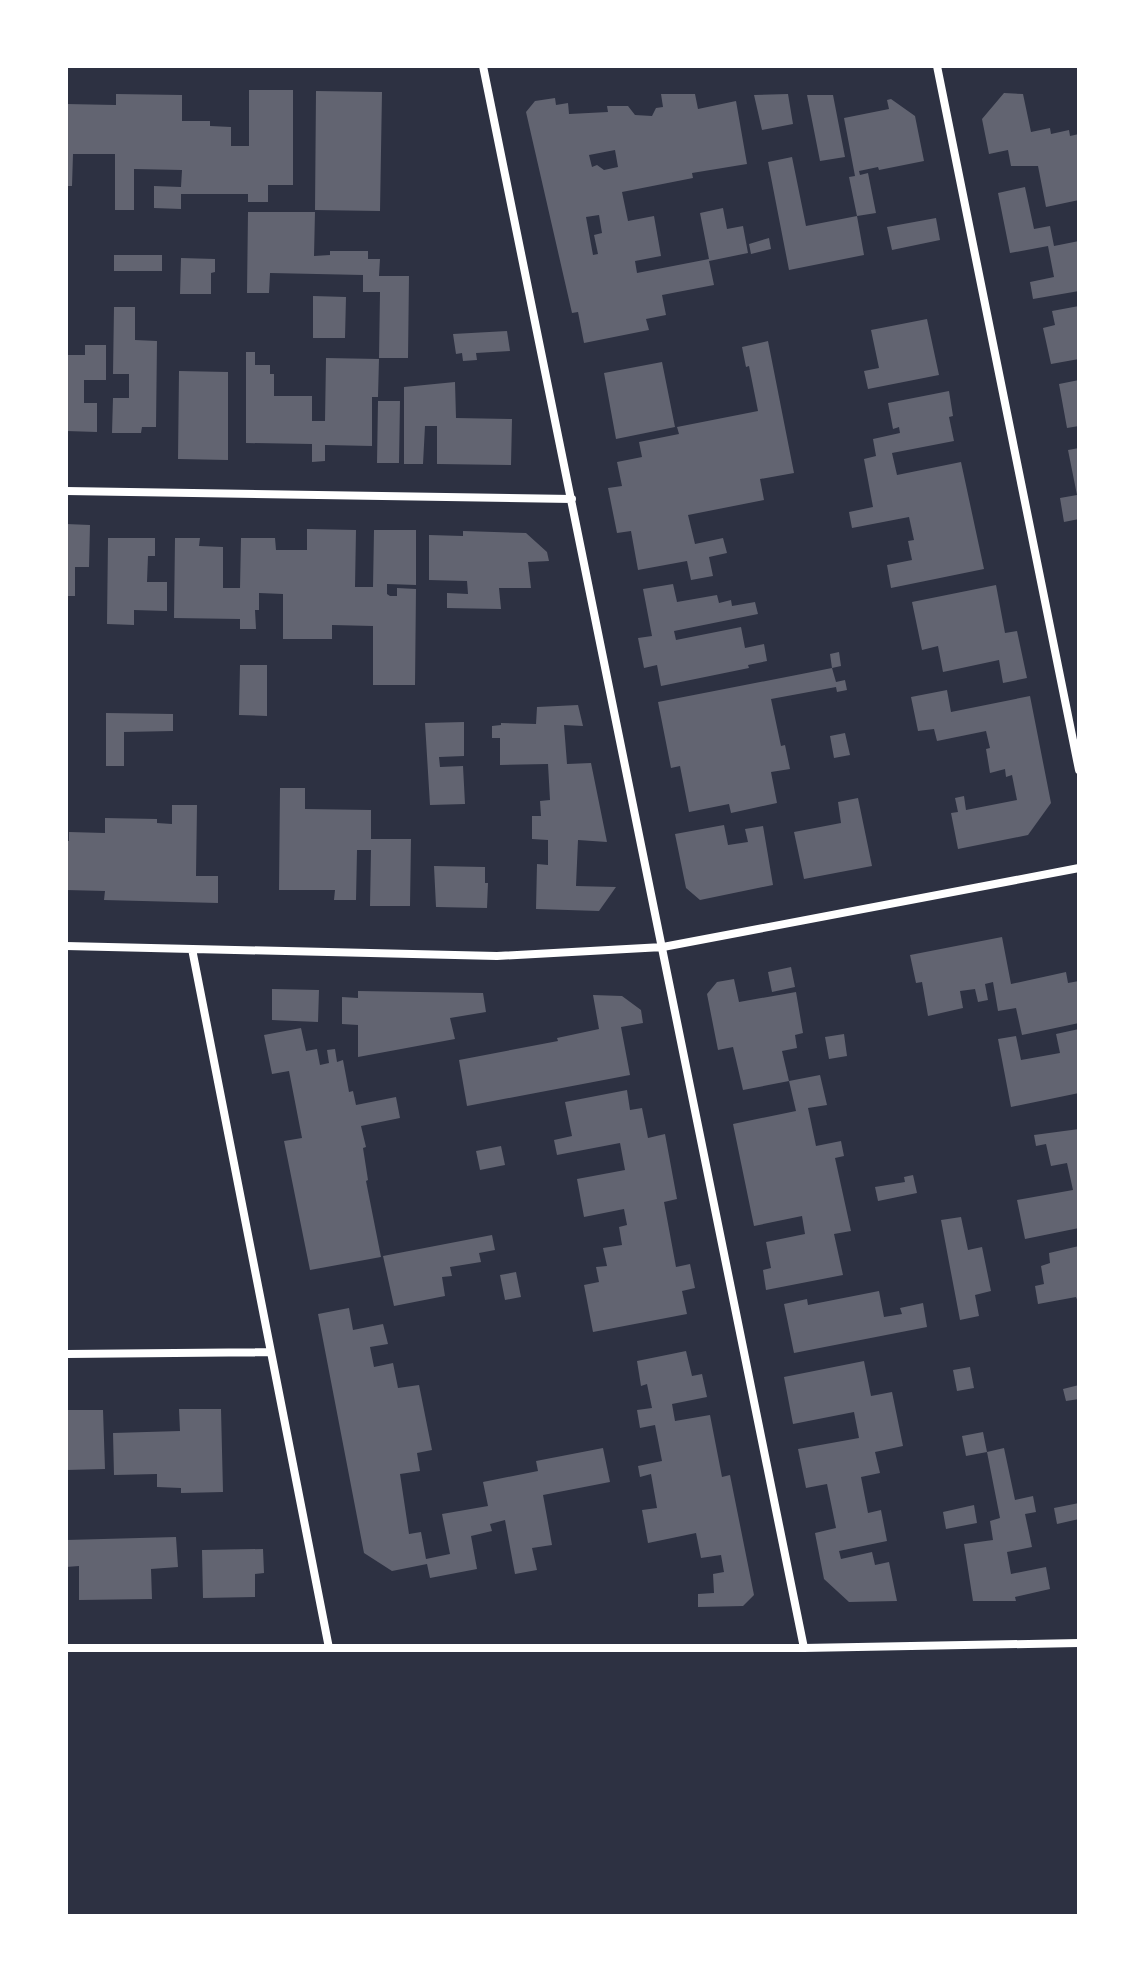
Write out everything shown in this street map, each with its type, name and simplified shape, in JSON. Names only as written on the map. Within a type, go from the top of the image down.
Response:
[{"type":"street","points":[[483,66],[804,1648]]},
{"type":"street","points":[[937,66],[1079,770]]},
{"type":"street","points":[[66,491],[572,499]]},
{"type":"street","points":[[66,946],[497,956],[663,947],[1079,868]]},
{"type":"street","points":[[192,949],[329,1648]]},
{"type":"street","points":[[66,1354],[271,1352]]},
{"type":"street","points":[[66,1648],[804,1648],[1079,1643]]},
{"type":"building","points":[[249,90],[293,90],[293,185],[268,185],[268,202],[248,202],[248,194],[181,194],[181,209],[154,208],[154,186],[181,187],[182,170],[134,169],[134,210],[115,210],[115,154],[73,154],[72,186],[66,186],[66,104],[116,105],[116,94],[182,95],[182,121],[210,121],[210,126],[231,127],[231,146],[249,146]]},
{"type":"building","points":[[316,91],[382,92],[380,211],[315,210]]},
{"type":"building","points":[[1004,93],[1023,94],[1031,132],[1050,128],[1051,134],[1069,130],[1070,136],[1079,134],[1079,200],[1046,207],[1038,166],[1011,166],[1008,150],[989,154],[982,119]]},
{"type":"building","points":[[661,94],[695,94],[698,109],[736,101],[747,164],[692,173],[693,178],[622,192],[628,221],[654,216],[661,256],[635,261],[637,273],[709,259],[700,213],[723,208],[727,229],[743,226],[748,253],[709,261],[714,285],[662,295],[666,315],[646,319],[649,330],[584,343],[578,312],[572,313],[526,112],[535,101],[555,98],[556,105],[568,103],[569,114],[608,112],[607,106],[628,106],[635,115],[652,116],[656,108],[663,107]],"holes":[[[615,150],[618,167],[604,170],[597,165],[592,167],[589,155]],[[599,215],[602,233],[594,235],[598,254],[593,255],[586,217]]]},
{"type":"building","points":[[788,94],[793,124],[762,130],[754,95]]},
{"type":"building","points":[[807,95],[833,95],[845,157],[820,161]]},
{"type":"building","points":[[891,99],[915,116],[924,161],[859,171],[860,175],[868,173],[876,213],[857,216],[849,177],[855,176],[844,118],[889,109],[887,100]]},
{"type":"building","points":[[792,157],[806,226],[857,216],[864,255],[789,270],[768,162]]},
{"type":"building","points":[[1025,187],[1034,229],[1050,226],[1054,246],[1079,241],[1079,291],[1033,299],[1030,282],[1054,277],[1048,246],[1010,253],[998,193]]},
{"type":"building","points":[[248,212],[315,212],[314,256],[330,255],[330,251],[368,251],[368,259],[380,259],[379,276],[409,276],[408,358],[379,358],[380,292],[363,292],[363,275],[270,273],[269,293],[247,293]]},
{"type":"building","points":[[936,218],[940,240],[892,250],[887,227]]},
{"type":"building","points":[[769,238],[771,249],[751,254],[749,244]]},
{"type":"building","points":[[114,255],[162,255],[162,271],[114,271]]},
{"type":"building","points":[[181,258],[215,259],[211,294],[180,294]]},
{"type":"building","points":[[313,296],[346,297],[345,338],[313,338]]},
{"type":"building","points":[[1079,306],[1079,359],[1051,364],[1043,328],[1055,325],[1052,311]]},
{"type":"building","points":[[114,307],[135,307],[135,340],[157,341],[156,427],[142,427],[141,433],[112,433],[113,398],[129,398],[129,374],[113,374]]},
{"type":"building","points":[[927,319],[939,375],[868,389],[864,371],[879,368],[871,330]]},
{"type":"building","points":[[507,331],[510,351],[476,353],[477,360],[463,361],[462,353],[456,354],[453,334]]},
{"type":"building","points":[[768,341],[794,473],[760,479],[764,500],[688,515],[695,544],[723,538],[727,553],[709,557],[713,576],[691,580],[687,561],[638,570],[631,531],[617,533],[608,488],[622,486],[617,462],[642,457],[639,442],[679,434],[677,427],[758,411],[742,347]]},
{"type":"building","points":[[85,345],[106,345],[106,380],[84,380],[84,403],[97,403],[97,432],[66,431],[66,355],[85,355]]},
{"type":"building","points":[[246,352],[255,352],[255,365],[270,365],[270,374],[274,374],[274,396],[312,396],[312,421],[325,421],[326,358],[379,359],[378,397],[372,397],[372,446],[325,445],[325,461],[312,462],[312,444],[246,443]]},
{"type":"building","points":[[662,362],[675,427],[616,439],[604,373]]},
{"type":"building","points":[[179,371],[228,372],[228,460],[178,459]]},
{"type":"building","points":[[1079,380],[1079,426],[1067,428],[1059,384]]},
{"type":"building","points":[[455,382],[456,418],[512,419],[511,465],[437,464],[437,426],[425,426],[423,464],[404,464],[404,387]]},
{"type":"building","points":[[949,391],[953,416],[949,417],[954,441],[892,453],[897,475],[961,462],[984,569],[891,588],[887,565],[912,560],[908,541],[914,540],[909,517],[852,528],[849,512],[873,507],[864,459],[876,456],[873,439],[900,433],[899,427],[893,429],[888,403]]},
{"type":"building","points":[[378,401],[400,401],[399,463],[377,463]]},
{"type":"building","points":[[1079,448],[1079,519],[1064,522],[1060,498],[1077,495],[1068,450]]},
{"type":"building","points":[[66,524],[90,525],[89,567],[75,567],[75,596],[66,596]]},
{"type":"building","points":[[307,529],[356,530],[355,587],[373,587],[374,530],[416,530],[416,585],[387,584],[387,594],[390,596],[397,596],[397,588],[416,589],[415,685],[373,685],[373,626],[332,625],[332,639],[283,639],[283,594],[259,593],[259,610],[255,610],[256,629],[240,629],[240,619],[174,618],[175,538],[200,538],[199,546],[223,547],[223,588],[240,588],[241,538],[275,538],[276,550],[307,550]]},
{"type":"building","points":[[463,531],[526,533],[547,552],[549,561],[528,562],[531,588],[499,588],[501,609],[447,608],[447,593],[468,594],[467,581],[429,580],[429,535],[463,536]]},
{"type":"building","points":[[108,538],[155,538],[155,556],[148,556],[147,582],[167,582],[167,611],[134,610],[134,625],[107,624]]},
{"type":"building","points":[[673,584],[677,602],[717,595],[719,603],[731,600],[732,606],[755,602],[758,614],[674,631],[676,640],[741,627],[745,648],[764,644],[767,661],[748,665],[749,668],[661,686],[657,665],[644,668],[638,638],[652,636],[643,589]]},
{"type":"building","points":[[996,585],[1005,633],[1017,631],[1027,678],[1003,683],[999,660],[943,672],[938,646],[922,650],[912,602]]},
{"type":"building","points":[[839,652],[841,666],[832,668],[830,654]]},
{"type":"building","points":[[240,665],[267,665],[267,716],[239,715]]},
{"type":"building","points":[[832,668],[836,682],[845,680],[847,690],[837,692],[836,687],[771,699],[781,746],[785,745],[790,769],[771,772],[777,803],[731,813],[729,804],[689,812],[680,766],[671,768],[658,702]]},
{"type":"building","points":[[947,690],[951,712],[1030,696],[1051,803],[1028,835],[958,849],[951,813],[958,812],[955,798],[964,796],[966,810],[1017,800],[1012,775],[1006,777],[1005,769],[990,773],[986,731],[937,741],[934,729],[918,731],[911,697]]},
{"type":"building","points":[[578,705],[583,726],[564,725],[567,764],[591,763],[607,842],[578,840],[576,886],[616,887],[599,911],[536,909],[537,864],[548,865],[548,840],[532,839],[532,816],[541,816],[540,801],[550,800],[548,764],[500,765],[500,738],[492,738],[492,726],[501,723],[536,724],[537,707]]},
{"type":"building","points":[[106,713],[173,714],[173,731],[124,732],[124,766],[106,766]]},
{"type":"building","points":[[464,722],[464,756],[439,757],[440,767],[463,766],[465,804],[430,805],[425,723]]},
{"type":"building","points":[[845,733],[850,755],[834,758],[830,736]]},
{"type":"building","points":[[280,788],[305,788],[305,809],[371,810],[371,839],[411,839],[410,906],[370,906],[371,850],[357,850],[356,900],[334,900],[335,890],[279,890]]},
{"type":"building","points":[[858,798],[872,866],[804,879],[794,832],[841,823],[838,802]]},
{"type":"building","points":[[172,805],[197,805],[196,876],[218,876],[218,903],[104,900],[105,891],[66,890],[66,841],[69,841],[69,832],[105,833],[105,818],[157,819],[157,823],[172,824]]},
{"type":"building","points":[[724,825],[728,845],[748,842],[745,829],[763,826],[773,885],[700,900],[686,888],[675,834]]},
{"type":"building","points":[[434,866],[485,867],[487,908],[436,907]]},
{"type":"building","points":[[1002,937],[1011,984],[1066,972],[1068,983],[1079,981],[1079,1023],[1022,1035],[1016,1008],[998,1011],[993,982],[985,984],[988,1000],[978,1002],[975,989],[960,991],[963,1008],[928,1016],[922,982],[916,983],[910,955]]},
{"type":"building","points":[[791,967],[795,987],[772,992],[768,972]]},
{"type":"building","points":[[734,979],[739,1002],[796,992],[803,1033],[795,1035],[797,1048],[782,1051],[789,1081],[743,1090],[733,1047],[718,1050],[707,994],[717,982]]},
{"type":"building","points":[[272,989],[319,990],[318,1022],[272,1020]]},
{"type":"building","points":[[358,991],[483,993],[486,1012],[450,1018],[455,1039],[358,1057],[358,1025],[342,1024],[342,997],[358,998]]},
{"type":"building","points":[[593,995],[622,996],[641,1010],[643,1023],[621,1027],[630,1075],[467,1106],[459,1060],[558,1041],[557,1038],[599,1029]]},
{"type":"building","points":[[301,1028],[306,1051],[317,1049],[320,1065],[329,1063],[327,1050],[335,1049],[337,1062],[343,1060],[349,1092],[353,1091],[356,1105],[396,1097],[400,1118],[361,1126],[366,1147],[363,1148],[366,1181],[381,1257],[310,1270],[284,1141],[302,1138],[289,1071],[272,1074],[264,1035]]},
{"type":"building","points":[[1079,1029],[1079,1093],[1011,1107],[998,1039],[1016,1036],[1021,1060],[1060,1053],[1056,1034]]},
{"type":"building","points":[[844,1034],[847,1056],[829,1059],[825,1037]]},
{"type":"building","points":[[820,1075],[827,1105],[808,1108],[816,1146],[841,1141],[844,1156],[835,1158],[851,1231],[834,1234],[843,1275],[766,1290],[763,1270],[771,1268],[766,1242],[805,1234],[802,1216],[754,1226],[733,1124],[796,1111],[789,1081]]},
{"type":"building","points":[[627,1090],[630,1110],[642,1108],[648,1138],[665,1134],[677,1199],[664,1202],[676,1267],[690,1264],[695,1288],[682,1291],[687,1314],[593,1332],[584,1285],[599,1282],[596,1267],[607,1266],[603,1248],[622,1245],[619,1227],[627,1225],[624,1209],[584,1217],[577,1179],[625,1170],[620,1143],[557,1155],[554,1140],[572,1136],[565,1102]]},
{"type":"building","points":[[1079,1129],[1079,1228],[1025,1239],[1017,1200],[1073,1190],[1067,1163],[1051,1166],[1046,1144],[1036,1146],[1034,1135]]},
{"type":"building","points":[[501,1146],[505,1165],[480,1170],[476,1151]]},
{"type":"building","points":[[913,1175],[917,1193],[878,1201],[875,1187],[905,1182],[904,1177]]},
{"type":"building","points":[[961,1217],[968,1250],[982,1247],[991,1291],[975,1295],[979,1316],[960,1320],[941,1220]]},
{"type":"building","points":[[492,1235],[495,1250],[479,1253],[481,1262],[450,1267],[452,1276],[442,1277],[445,1296],[394,1306],[383,1256]]},
{"type":"building","points":[[1079,1246],[1079,1304],[1076,1297],[1038,1304],[1035,1286],[1044,1284],[1041,1266],[1050,1263],[1049,1253]]},
{"type":"building","points":[[516,1272],[521,1297],[505,1300],[500,1275]]},
{"type":"building","points":[[879,1291],[884,1317],[902,1314],[900,1308],[923,1303],[927,1327],[794,1353],[784,1304],[807,1299],[808,1305]]},
{"type":"building","points":[[349,1308],[353,1330],[383,1324],[388,1344],[370,1347],[374,1367],[393,1363],[398,1388],[419,1385],[432,1450],[417,1453],[420,1471],[400,1474],[409,1534],[421,1532],[426,1559],[450,1554],[442,1514],[488,1506],[483,1482],[538,1471],[536,1461],[603,1448],[610,1482],[543,1495],[552,1545],[532,1548],[537,1570],[515,1574],[505,1520],[490,1524],[492,1531],[471,1536],[477,1569],[430,1578],[427,1564],[392,1571],[364,1553],[318,1314]]},
{"type":"building","points":[[686,1351],[692,1376],[702,1374],[707,1397],[672,1404],[675,1421],[710,1415],[722,1477],[730,1475],[754,1595],[743,1606],[698,1607],[698,1594],[714,1593],[713,1574],[724,1572],[721,1555],[701,1558],[696,1533],[648,1543],[642,1510],[657,1508],[651,1474],[640,1477],[638,1466],[662,1461],[655,1425],[640,1428],[637,1410],[652,1408],[647,1384],[641,1386],[637,1361]]},
{"type":"building","points":[[864,1361],[871,1396],[892,1392],[903,1446],[875,1452],[880,1473],[861,1477],[868,1513],[881,1510],[887,1541],[839,1551],[841,1559],[872,1552],[875,1565],[889,1562],[897,1601],[849,1602],[824,1579],[815,1533],[836,1528],[827,1484],[806,1488],[798,1449],[859,1438],[854,1412],[793,1424],[784,1377]]},
{"type":"building","points":[[970,1367],[974,1388],[957,1391],[953,1370]]},
{"type":"building","points":[[1079,1385],[1079,1399],[1066,1401],[1063,1389]]},
{"type":"building","points":[[179,1409],[221,1409],[223,1492],[181,1493],[181,1488],[157,1487],[157,1474],[114,1475],[113,1433],[180,1431]]},
{"type":"building","points":[[66,1410],[103,1410],[105,1469],[66,1470]]},
{"type":"building","points":[[983,1432],[987,1452],[966,1456],[962,1436]]},
{"type":"building","points":[[1004,1448],[1015,1500],[1033,1496],[1036,1512],[1025,1514],[1032,1547],[1007,1552],[1011,1574],[1046,1567],[1050,1589],[1015,1597],[1016,1601],[973,1601],[964,1544],[993,1540],[990,1521],[1000,1518],[987,1452]]},
{"type":"building","points":[[1079,1503],[1079,1519],[1057,1524],[1054,1508]]},
{"type":"building","points":[[974,1505],[977,1523],[946,1529],[943,1512]]},
{"type":"building","points":[[176,1537],[178,1567],[151,1569],[152,1599],[79,1600],[79,1566],[66,1567],[66,1540]]},
{"type":"building","points":[[263,1549],[264,1573],[255,1574],[255,1597],[203,1598],[202,1550]]}]
